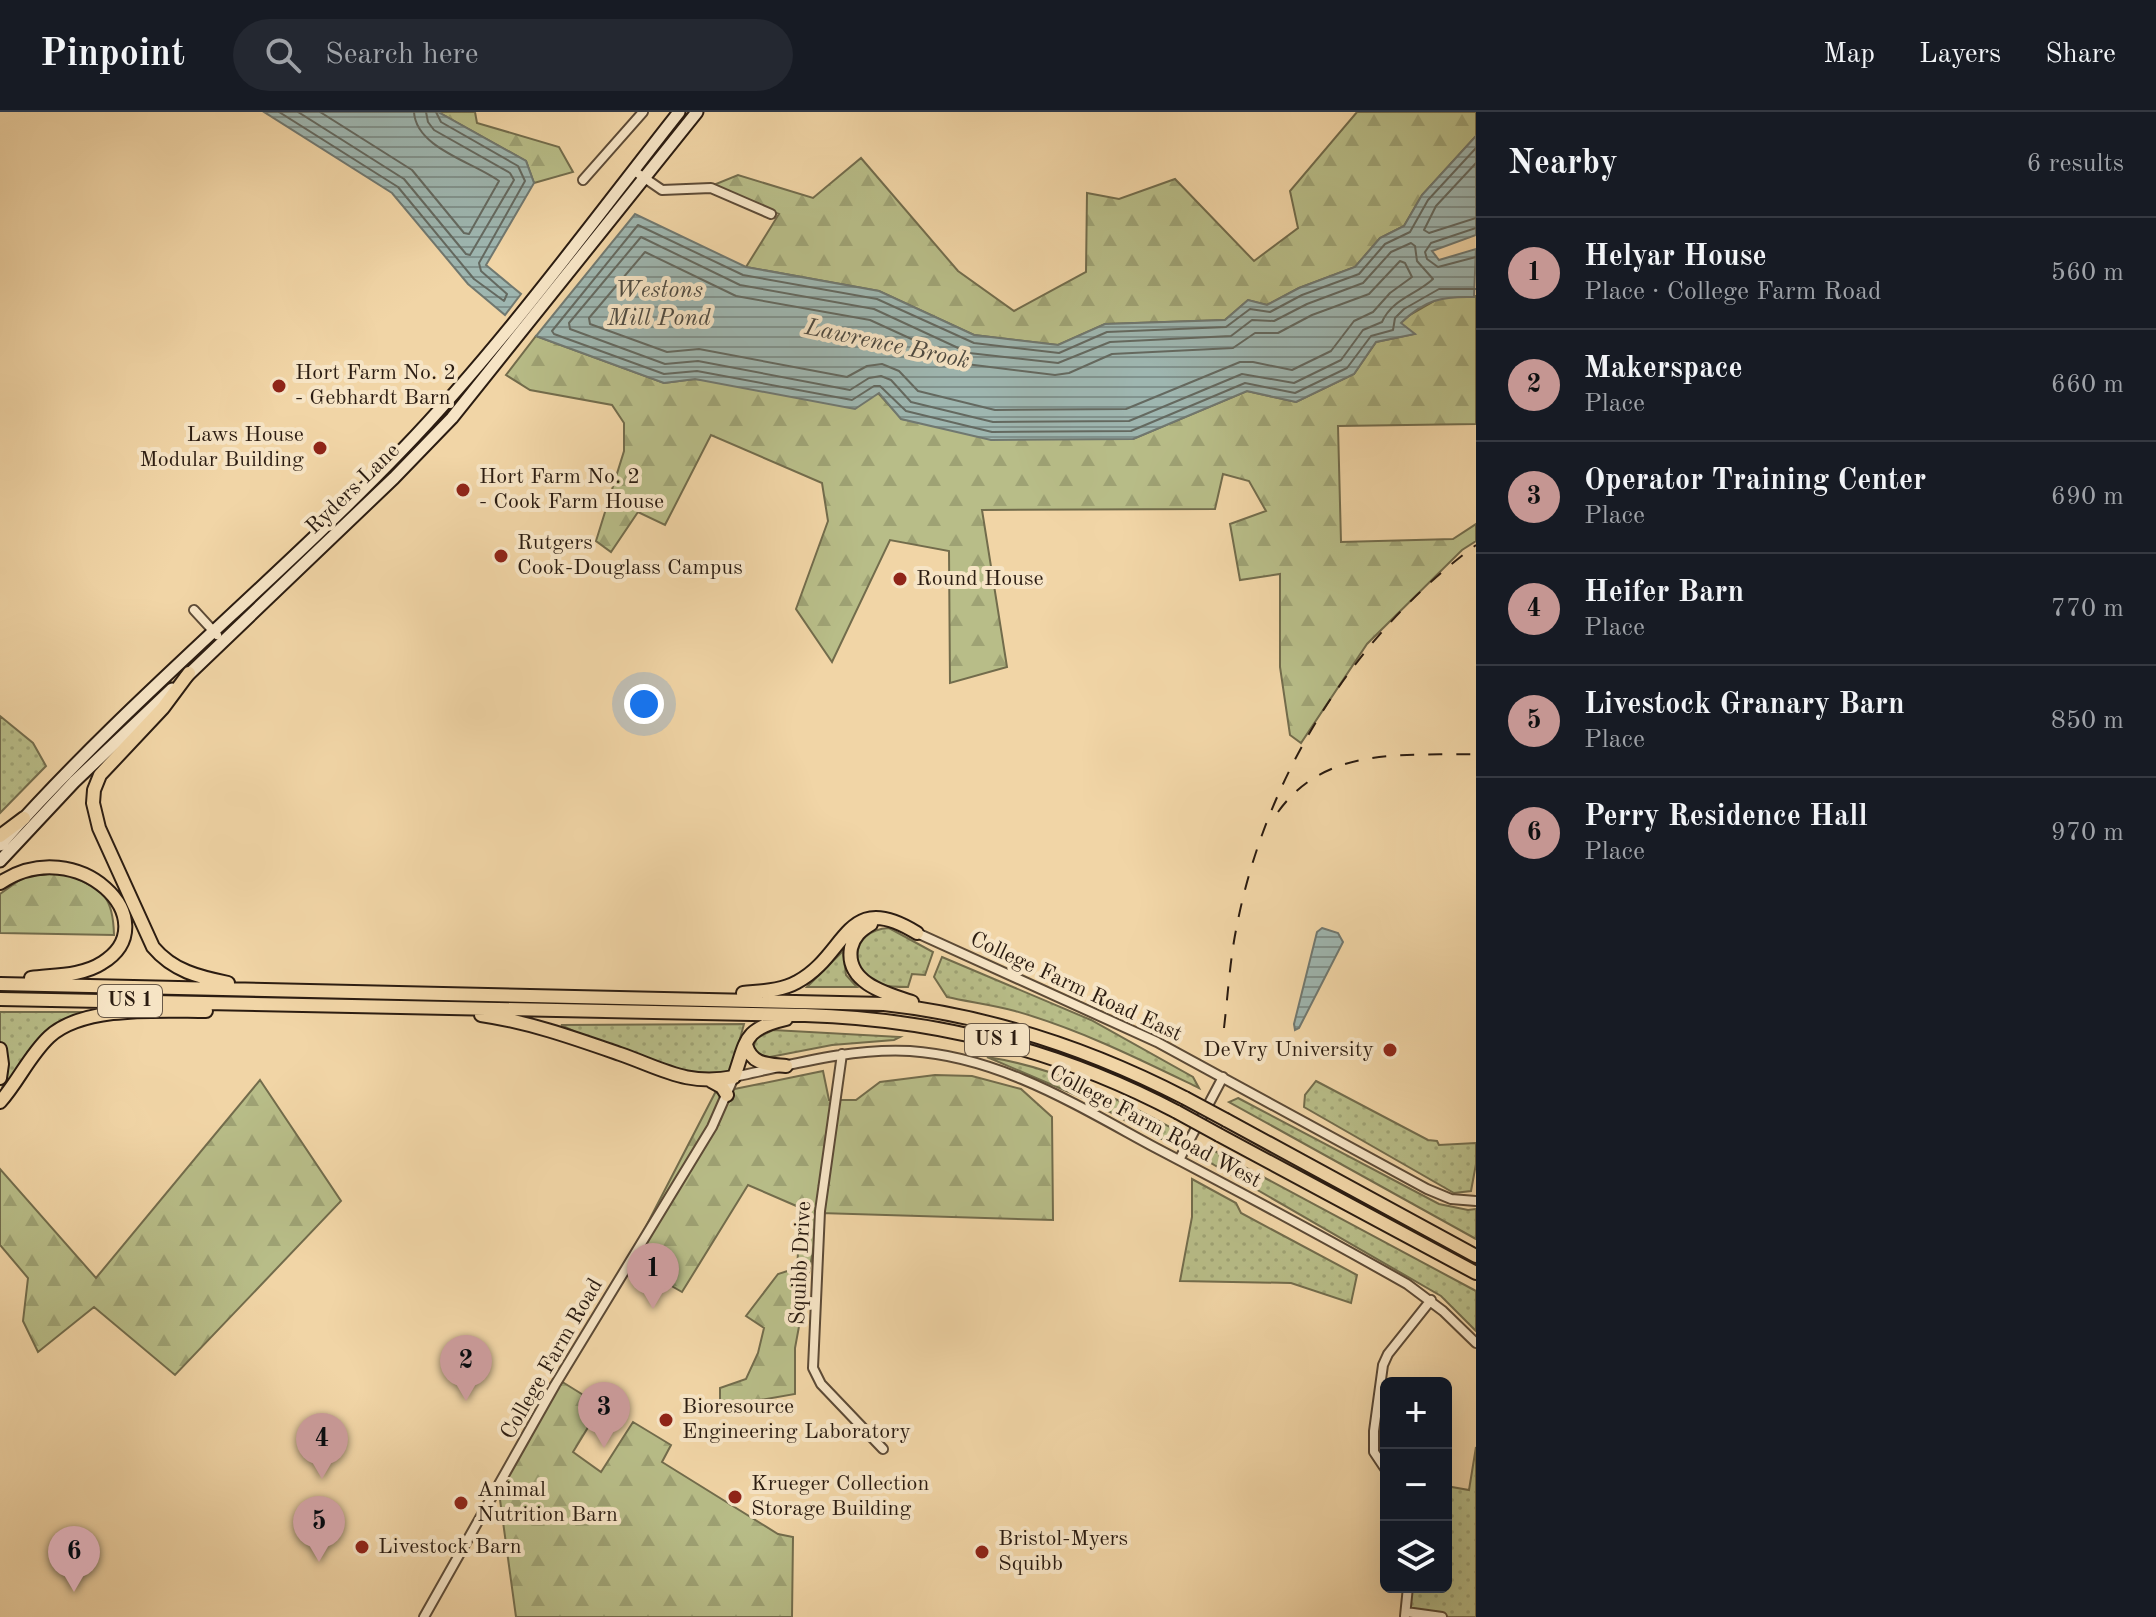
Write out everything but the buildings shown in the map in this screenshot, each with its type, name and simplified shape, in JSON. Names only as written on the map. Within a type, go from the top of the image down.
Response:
[{"type":"highway","points":[[189,673],[163,708],[100,775],[93,796],[94,815],[147,937],[157,952],[189,973],[258,989]]},
{"type":"highway","points":[[0,836],[24,818]]},
{"type":"highway","points":[[0,883],[36,868],[74,870],[109,891],[120,905],[124,921],[117,949],[97,966],[70,974],[0,983]]},
{"type":"highway","points":[[698,999],[780,989],[799,982],[853,927],[871,918],[887,917],[917,933]]},
{"type":"highway","points":[[917,933],[884,922],[869,925],[854,939],[852,961],[859,975],[873,988],[938,1011]]},
{"type":"highway","name":"US 1","points":[[0,983],[857,1002],[938,1011],[1016,1029],[1117,1064],[1476,1256]]},
{"type":"highway","name":"US 1","points":[[0,999],[805,1015],[910,1023],[988,1038],[1089,1070],[1177,1112],[1476,1273]]},
{"type":"highway","points":[[0,1102],[47,1039],[78,1020],[139,1013],[208,1011],[259,1003]]},
{"type":"highway","points":[[432,1007],[527,1023],[679,1076],[711,1081],[734,1077],[751,1033],[759,1026],[805,1015]]},
{"type":"highway","points":[[746,1045],[749,1054],[757,1061],[786,1066]]},
{"type":"highway","points":[[0,1049],[0,1078]]},
{"type":"highway","points":[[711,1081],[722,1087],[727,1095]]},
{"type":"highway","points":[[1398,1214],[1476,1248]]},
{"type":"main road","name":"Ryders Lane","points":[[0,845],[213,631],[399,453],[452,396],[679,112]]},
{"type":"main road","name":"Ryders Lane","points":[[0,861],[74,782],[416,456],[470,398],[697,112]]},
{"type":"street","points":[[583,180],[643,112]]},
{"type":"street","points":[[633,170],[667,191],[711,188],[771,214]]},
{"type":"street","points":[[194,610],[223,641]]},
{"type":"street","name":"College Farm Road East","points":[[917,933],[1130,1029],[1436,1194],[1476,1201]]},
{"type":"street","name":"College Farm Road West","points":[[734,1077],[842,1054],[912,1051],[993,1067],[1038,1086],[1367,1262],[1431,1300],[1476,1343]]},
{"type":"street","name":"Squibb Drive","points":[[842,1054],[820,1211],[813,1368],[821,1384],[883,1449]]},
{"type":"street","name":"College Farm Road","points":[[424,1617],[555,1385],[712,1127],[734,1077]]},
{"type":"street","points":[[1179,1160],[1223,1077]]},
{"type":"street","points":[[1380,1461],[1374,1452],[1374,1431],[1383,1365],[1388,1354],[1431,1300]]},
{"type":"street","points":[[1408,1593],[1406,1614],[1442,1617]]},
{"type":"green space","points":[[438,112],[475,112],[477,123],[559,147],[573,172],[534,183],[526,161]]},
{"type":"green space","points":[[1357,112],[1476,112],[1476,136],[1422,195],[1404,226],[1380,238],[1355,267],[1299,288],[1267,305],[1248,300],[1225,320],[1105,324],[1058,345],[974,335],[879,291],[746,267],[779,214],[711,186],[738,175],[813,198],[861,158],[958,271],[1014,311],[1086,272],[1087,193],[1119,199],[1175,179],[1254,261],[1298,228],[1290,191]]},
{"type":"green space","points":[[1443,296],[1476,296],[1476,424],[1338,426],[1341,542],[1453,539],[1476,524],[1476,541],[1462,550],[1367,644],[1301,743],[1290,735],[1280,667],[1280,574],[1240,580],[1230,524],[1266,511],[1249,481],[1223,474],[1215,509],[982,510],[1007,667],[950,683],[949,551],[890,540],[832,662],[796,609],[828,521],[822,483],[711,435],[665,525],[638,512],[611,552],[596,541],[624,451],[624,423],[612,405],[530,390],[506,375],[536,336],[664,383],[695,379],[878,393],[902,419],[939,426],[1133,439],[1247,391],[1296,402],[1354,374],[1376,342],[1414,334],[1400,323]]},
{"type":"green space","points":[[0,716],[33,743],[46,766],[0,813]]},
{"type":"green space","points":[[63,872],[95,888],[107,900],[114,935],[0,933],[0,894],[24,877]]},
{"type":"green space","points":[[889,928],[933,952],[925,975],[912,974],[908,987],[885,986],[871,980],[858,964],[857,954],[866,937]]},
{"type":"green space","points":[[843,951],[846,975],[857,987],[807,987]]},
{"type":"green space","points":[[942,957],[1091,1020],[1193,1077],[1199,1088],[1062,1027],[1015,1011],[947,997],[934,977]]},
{"type":"green space","points":[[0,1012],[85,1012],[54,1027],[1,1094],[7,1064],[0,1041]]},
{"type":"green space","points":[[744,1024],[731,1072],[713,1077],[660,1065],[561,1025]]},
{"type":"green space","points":[[773,1030],[900,1037],[832,1045],[770,1057],[757,1056],[753,1047],[757,1038]]},
{"type":"green space","points":[[987,1057],[1037,1068],[1085,1085],[1177,1131],[1170,1139],[1159,1139],[1092,1102]]},
{"type":"green space","points":[[823,1071],[829,1100],[856,1100],[880,1082],[935,1075],[972,1076],[1021,1089],[1052,1117],[1053,1220],[820,1213],[795,1348],[795,1394],[720,1407],[720,1388],[746,1379],[758,1353],[764,1328],[746,1316],[778,1274],[797,1268],[801,1208],[748,1185],[682,1292],[628,1261],[715,1093]]},
{"type":"green space","points":[[260,1080],[341,1201],[175,1375],[94,1307],[38,1352],[23,1321],[28,1278],[0,1245],[0,1169],[96,1278]]},
{"type":"green space","points":[[1316,1081],[1428,1140],[1437,1141],[1439,1145],[1476,1143],[1471,1191],[1454,1193],[1304,1107],[1305,1095]]},
{"type":"green space","points":[[1238,1098],[1439,1204],[1476,1209],[1476,1239],[1229,1102]]},
{"type":"green space","points":[[1209,1148],[1476,1291],[1476,1331],[1441,1296],[1209,1162]]},
{"type":"green space","points":[[1192,1179],[1236,1203],[1241,1213],[1357,1275],[1351,1303],[1291,1283],[1180,1281],[1192,1217]]},
{"type":"green space","points":[[556,1378],[601,1406],[573,1452],[601,1472],[633,1422],[671,1445],[662,1462],[778,1534],[793,1537],[792,1617],[516,1617],[498,1485]]},
{"type":"green space","points":[[1476,1447],[1476,1617],[1406,1612],[1408,1593],[1452,1593],[1452,1487],[1469,1490]]},
{"type":"water","points":[[264,112],[438,112],[526,161],[534,183],[486,265],[521,294],[505,315],[468,284],[392,193]]},
{"type":"water","name":"Westons Mill Pond","points":[[1476,136],[1476,235],[1432,251],[1439,260],[1476,249],[1474,297],[1452,297],[1426,304],[1401,323],[1415,334],[1376,342],[1354,374],[1296,402],[1247,391],[1133,439],[991,440],[901,419],[879,393],[855,409],[695,379],[664,383],[536,336],[635,214],[746,267],[879,291],[974,335],[1058,345],[1105,324],[1225,320],[1248,300],[1267,305],[1299,288],[1355,267],[1380,238],[1404,226],[1422,195]]},
{"type":"water","points":[[1322,928],[1338,933],[1343,942],[1299,1028],[1295,1030],[1317,932]]},
{"type":"railway","points":[[1224,1028],[1235,938],[1251,870],[1269,815],[1293,763],[1354,665],[1391,621],[1432,581],[1476,545]]},
{"type":"railway","points":[[1278,812],[1297,790],[1319,775],[1343,765],[1394,756],[1476,754]]},
{"type":"place","name":"Hort Farm No. 2 - Gebhardt Barn","points":[[279,386]]},
{"type":"place","name":"Laws House Modular Building","points":[[320,448]]},
{"type":"place","name":"Hort Farm No. 2 - Cook Farm House","points":[[463,490]]},
{"type":"place","name":"Rutgers Cook-Douglass Campus","points":[[501,556]]},
{"type":"place","name":"Round House","points":[[900,579]]},
{"type":"place","name":"DeVry University","points":[[1390,1050]]},
{"type":"place","name":"Helyar House","points":[[653,1309]]},
{"type":"place","name":"Makerspace","points":[[466,1401]]},
{"type":"place","name":"Bioresource Engineering Laboratory","points":[[666,1420]]},
{"type":"place","name":"Operator Training Center","points":[[604,1448]]},
{"type":"place","name":"Heifer Barn","points":[[322,1479]]},
{"type":"place","name":"Krueger Collection Storage Building","points":[[735,1497]]},
{"type":"place","name":"Animal Nutrition Barn","points":[[461,1503]]},
{"type":"place","name":"Livestock Barn","points":[[362,1547]]},
{"type":"place","name":"Bristol-Myers Squibb","points":[[982,1552]]},
{"type":"place","name":"Livestock Granary Barn","points":[[319,1562]]},
{"type":"place","name":"Perry Residence Hall","points":[[74,1592]]},
{"type":"water label","name":"Lawrence Brook","points":[[887,345]]}]
